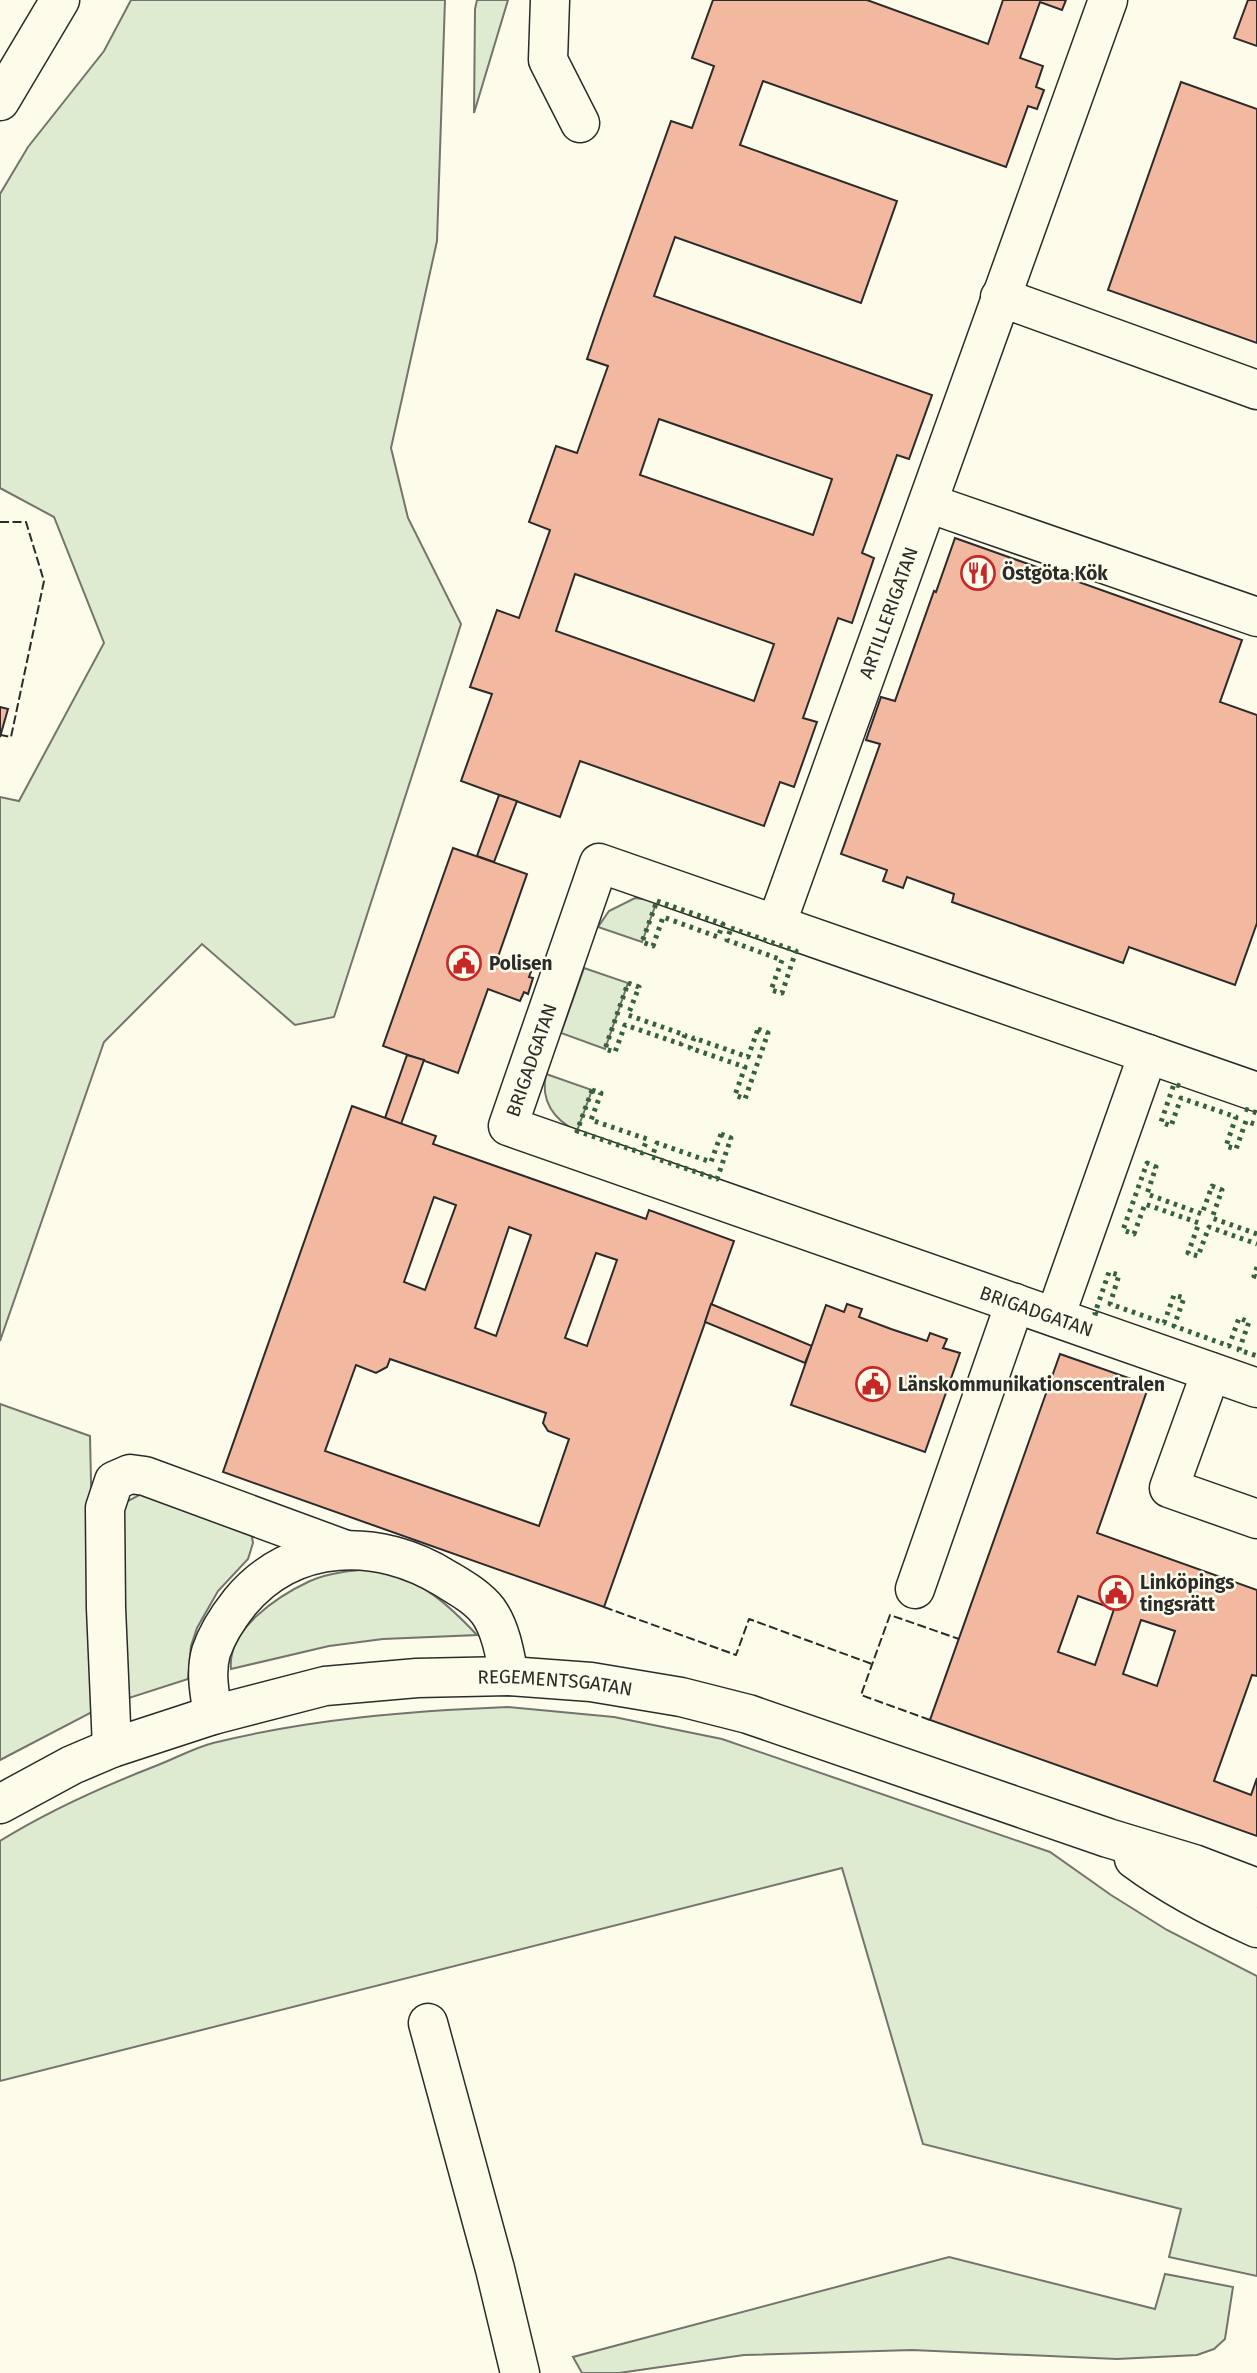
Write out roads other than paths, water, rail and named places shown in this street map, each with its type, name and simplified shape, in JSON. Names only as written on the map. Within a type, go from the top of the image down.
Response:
[{"type":"street","points":[[0,101],[12,55],[60,0]]},
{"type":"street","points":[[550,0],[548,60],[580,123]]},
{"type":"street","name":"ARTILLERIGATAN","points":[[776,925],[1108,0]]},
{"type":"street","points":[[1000,297],[1257,390]]},
{"type":"street","points":[[928,503],[1257,617]]},
{"type":"street","name":"BRIGADGATAN","points":[[1257,1093],[599,863],[508,1126],[1257,1388]]},
{"type":"street","points":[[1055,1317],[1148,1054]]},
{"type":"street","points":[[915,1589],[1015,1303]]},
{"type":"street","points":[[1211,1372],[1169,1488],[1257,1519]]},
{"type":"street","points":[[112,1748],[105,1508],[114,1481],[130,1474],[145,1476],[346,1549]]},
{"type":"street","points":[[213,1715],[208,1683],[211,1654],[226,1620],[249,1591],[272,1571],[311,1554],[346,1549],[389,1553],[431,1569],[470,1593],[488,1612],[502,1643],[509,1676]]},
{"type":"street","name":"REGEMENTSGATAN","points":[[0,1804],[72,1765],[112,1748],[213,1715],[325,1686],[417,1678],[509,1676],[591,1682],[681,1697],[748,1714],[1108,1838],[1194,1864],[1257,1888]]},
{"type":"street","name":"REGEMENTSGATAN","points":[[1108,1838],[1153,1873],[1220,1911],[1257,1928]]},
{"type":"street","points":[[428,2023],[495,2269],[520,2373]]},
{"type":"place","name":"Östgöta Kök","points":[[978,573]]},
{"type":"place","name":"Polisen","points":[[464,963]]},
{"type":"place","name":"Länskommunikationscentralen","points":[[873,1384]]},
{"type":"place","name":"Linköpings tingsrätt","points":[[1116,1593]]}]
